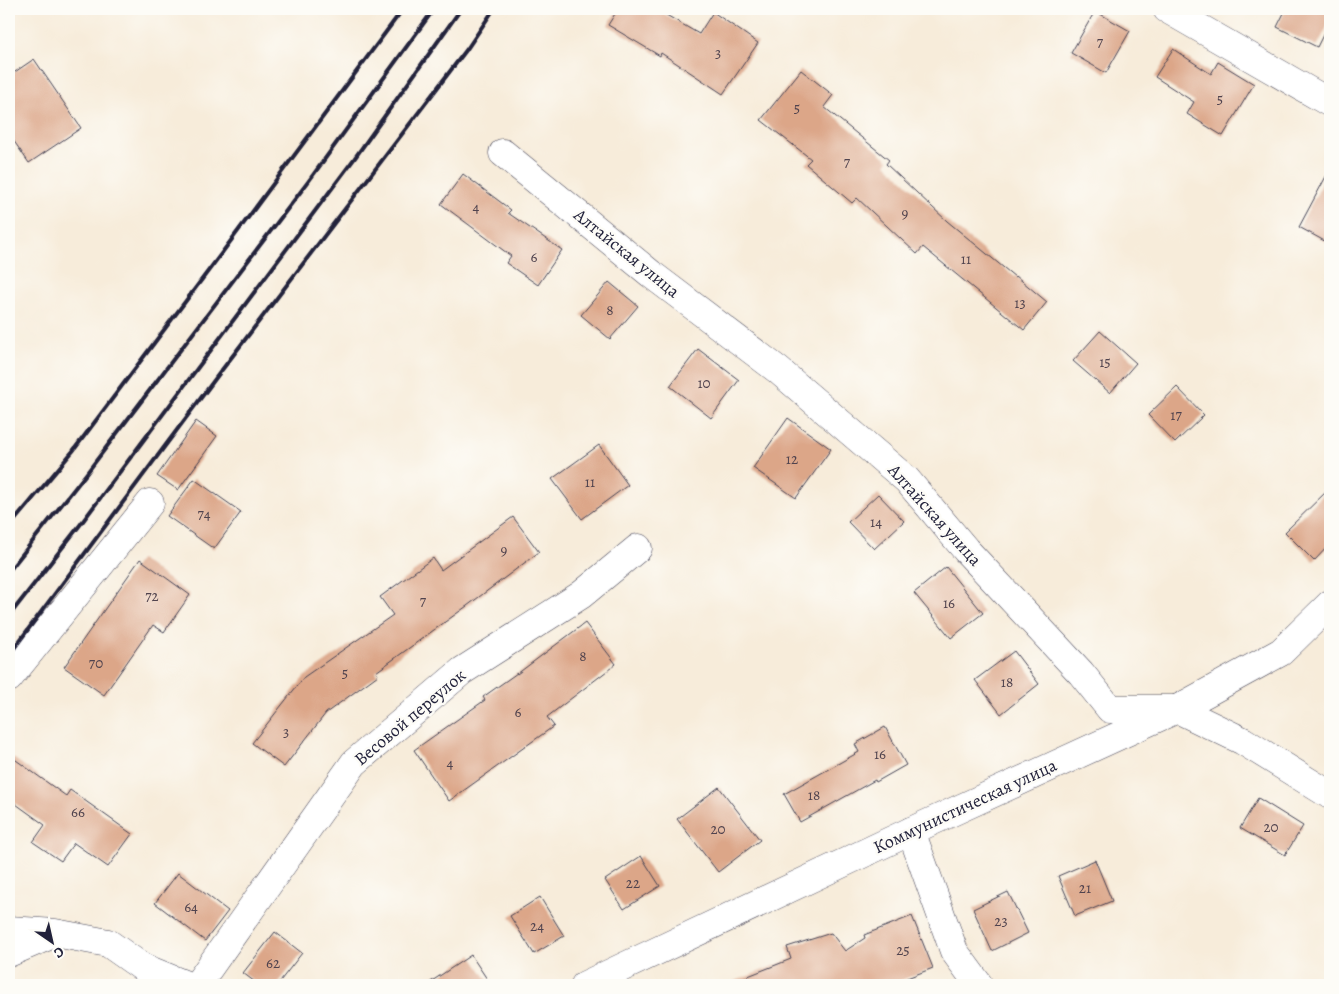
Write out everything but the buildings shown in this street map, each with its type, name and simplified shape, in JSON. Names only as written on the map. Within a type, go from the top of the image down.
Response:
[{"type":"street","points":[[1167,9],[1330,103]]},
{"type":"street","name":"Алтайская улица","points":[[503,153],[651,274],[778,370],[907,480],[966,550],[1081,672],[1110,709],[1177,709],[1243,740],[1330,795]]},
{"type":"street","points":[[9,678],[150,503]]},
{"type":"street","name":"Весовой переулок","points":[[197,985],[354,763],[462,671],[581,595],[638,548]]},
{"type":"street","name":"Коммунистическая улица","points":[[585,985],[911,831],[1177,709],[1281,652],[1330,604]]},
{"type":"street","points":[[911,831],[954,952],[979,985]]},
{"type":"street","points":[[9,930],[55,933],[108,943],[142,967],[186,985]]},
{"type":"street","points":[[9,953],[55,933]]},
{"type":"railway","points":[[9,527],[73,451],[403,9]]},
{"type":"railway","points":[[9,571],[86,474],[308,182],[434,9]]},
{"type":"railway","points":[[9,616],[80,525],[354,159],[461,9]]},
{"type":"railway","points":[[9,655],[218,375],[467,49],[494,9]]}]
